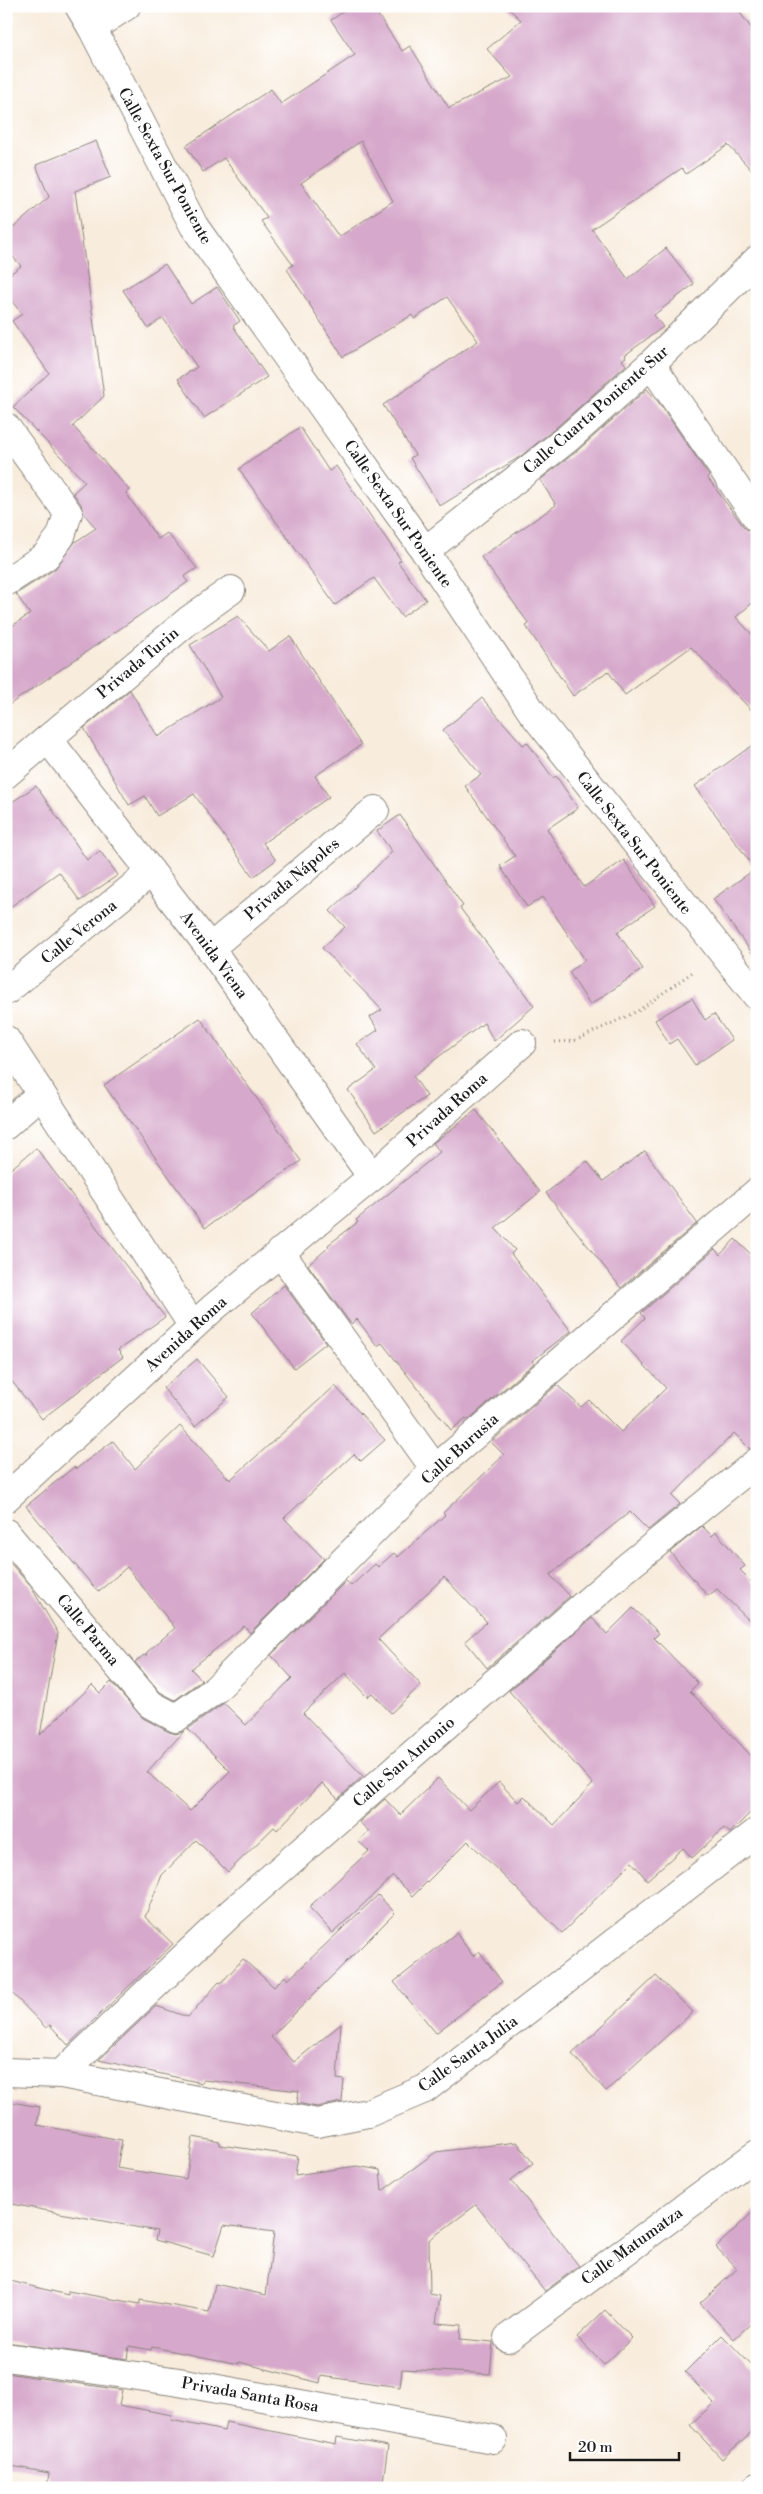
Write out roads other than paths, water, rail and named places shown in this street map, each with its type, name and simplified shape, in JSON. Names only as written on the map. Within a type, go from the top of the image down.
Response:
[{"type":"street","points":[[85,17],[126,6]]},
{"type":"street","name":"Calle Sexta Sur Poniente","points":[[85,17],[194,226],[426,551],[532,712],[720,952],[757,996]]},
{"type":"street","name":"Calle Cuarta Poniente Sur","points":[[426,551],[567,439],[651,364],[757,260]]},
{"type":"street","points":[[651,364],[757,518]]},
{"type":"street","points":[[6,427],[68,512],[61,536],[46,556],[6,582]]},
{"type":"street","name":"Privada Turin","points":[[6,774],[189,620],[231,590]]},
{"type":"street","name":"Avenida Viena","points":[[48,739],[210,948],[372,1177]]},
{"type":"street","name":"Privada Nápoles","points":[[210,948],[375,810]]},
{"type":"street","name":"Calle Verona","points":[[6,992],[151,872]]},
{"type":"street","points":[[6,1040],[194,1326]]},
{"type":"street","name":"Privada Roma","points":[[372,1177],[522,1044]]},
{"type":"street","points":[[6,1126],[41,1094]]},
{"type":"street","name":"Avenida Roma","points":[[6,1498],[194,1326],[280,1252],[372,1177]]},
{"type":"street","name":"Calle Burusia","points":[[176,1718],[215,1690],[435,1469],[757,1192]]},
{"type":"street","points":[[280,1252],[435,1469]]},
{"type":"street","name":"Calle San Antonio","points":[[61,2074],[248,1898],[626,1568],[757,1462]]},
{"type":"street","name":"Calle Parma","points":[[6,1534],[150,1704],[176,1718]]},
{"type":"street","name":"Calle Santa Julia","points":[[6,2072],[61,2074],[317,2123],[368,2113],[425,2088],[757,1832]]},
{"type":"street","name":"Calle Matumatza","points":[[508,2338],[757,2154]]},
{"type":"street","name":"Privada Santa Rosa","points":[[6,2356],[179,2382],[493,2439]]}]
